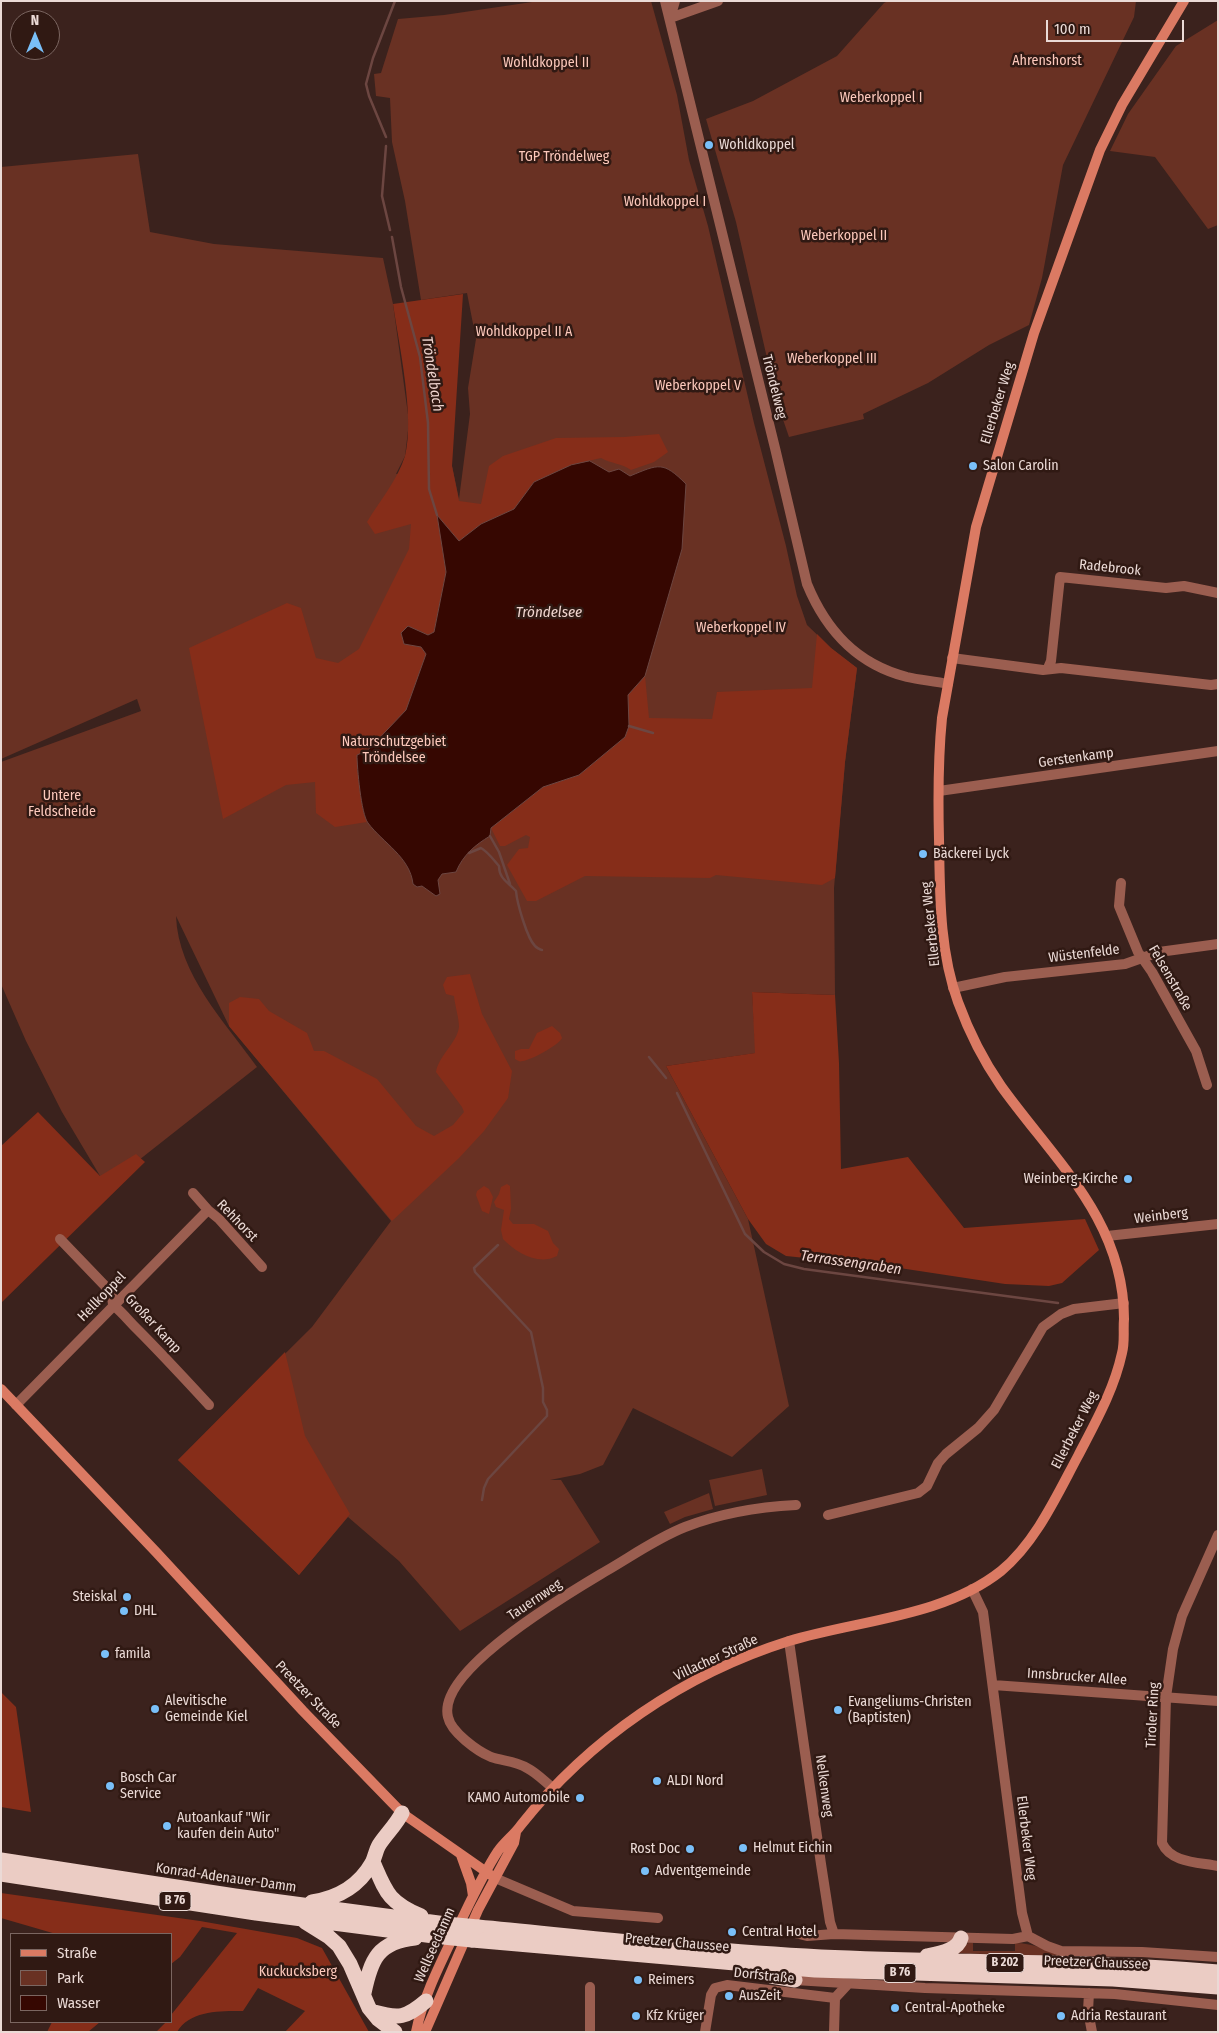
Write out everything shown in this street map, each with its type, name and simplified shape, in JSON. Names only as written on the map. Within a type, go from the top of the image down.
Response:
[{"type":"highway","points":[[379,2032],[364,1993],[339,1946],[299,1912],[344,1892],[362,1878],[373,1862],[377,1848],[402,1813]]},
{"type":"highway","name":"Konrad-Adenauer-Damm","points":[[1,1860],[299,1912]]},
{"type":"highway","points":[[373,1862],[382,1884],[390,1897],[400,1906],[439,1927]]},
{"type":"highway","name":"Konrad-Adenauer-Damm","points":[[1,1874],[299,1912],[439,1927]]},
{"type":"highway","points":[[364,1993],[369,1968],[379,1952],[399,1940],[439,1927]]},
{"type":"highway","name":"Preetzer Chaussee","points":[[439,1927],[475,1934],[747,1965],[815,1970],[1113,1979],[1218,1986]]},
{"type":"highway","name":"Preetzer Chaussee","points":[[475,1934],[901,1960],[1109,1965],[1213,1970]]},
{"type":"highway","points":[[901,1960],[950,1950],[958,1945],[961,1938]]},
{"type":"highway","points":[[747,1965],[764,1974],[795,1980]]},
{"type":"highway","points":[[1176,1983],[1203,1993],[1218,1996]]},
{"type":"highway","points":[[371,2011],[391,2017],[408,2015],[426,2001]]},
{"type":"highway","points":[[371,2011],[395,2032]]},
{"type":"street","name":"Tröndelweg","points":[[664,1],[670,18],[807,584],[827,624],[854,651],[872,663],[895,673],[948,684]]},
{"type":"street","name":"Tröndelweg","points":[[670,18],[675,1]]},
{"type":"street","points":[[670,18],[718,1]]},
{"type":"street","name":"Ellerbeker Weg","points":[[1028,1936],[1021,1905],[983,1612],[972,1589],[1001,1571],[1029,1540],[1052,1504],[1106,1404],[1123,1350],[1124,1303],[1117,1265],[1098,1216],[1078,1185],[1002,1087],[986,1062],[974,1041],[953,988],[946,962],[942,928],[939,791],[940,733],[978,522],[1029,350],[1100,150],[1122,105],[1184,1]]},
{"type":"street","name":"Radebrook","points":[[1048,668],[1051,661],[1060,577],[1166,588],[1184,586],[1218,593]]},
{"type":"street","points":[[952,658],[1043,670],[1048,668],[1211,685],[1218,684]]},
{"type":"street","name":"Gerstenkamp","points":[[939,791],[1218,751]]},
{"type":"street","name":"Felsenstraße","points":[[1121,883],[1119,906],[1138,952],[1196,1051],[1207,1085]]},
{"type":"street","name":"Wüstenfelde","points":[[953,988],[1005,978],[1125,964],[1159,952],[1218,944]]},
{"type":"street","name":"Rehhorst","points":[[193,1193],[262,1267]]},
{"type":"street","name":"Hellkoppel","points":[[16,1405],[208,1210]]},
{"type":"street","name":"Weinberg","points":[[1107,1236],[1218,1224]]},
{"type":"street","name":"Großer Kamp","points":[[60,1239],[108,1289],[112,1296],[113,1305],[160,1351],[209,1405]]},
{"type":"street","points":[[828,1515],[918,1493],[927,1486],[938,1463],[946,1454],[978,1428],[994,1410],[1043,1327],[1061,1314],[1074,1309],[1124,1303]]},
{"type":"street","name":"Preetzer Straße","points":[[1,1389],[156,1552],[303,1711],[402,1813],[495,1878],[573,1911],[658,1918]]},
{"type":"street","name":"Tauernweg","points":[[554,1789],[528,1768],[485,1754],[451,1727],[447,1715],[448,1700],[456,1687],[483,1656],[529,1619],[667,1534],[720,1515],[760,1507],[796,1505]]},
{"type":"street","name":"Tiroler Ring","points":[[1218,1535],[1182,1616],[1173,1649],[1166,1697],[1162,1843],[1170,1854],[1179,1859],[1218,1866]]},
{"type":"street","name":"Villacher Straße","points":[[486,1872],[507,1839],[516,1832],[554,1789],[607,1739],[663,1699],[701,1677],[746,1657],[789,1642],[918,1610],[954,1598],[972,1589]]},
{"type":"street","name":"Nelkenweg","points":[[789,1642],[830,1922],[834,1934]]},
{"type":"street","name":"Innsbrucker Allee","points":[[993,1685],[1218,1701]]},
{"type":"street","name":"Villacher Straße","points":[[495,1878],[514,1843],[516,1832]]},
{"type":"street","points":[[461,1855],[471,1883],[473,1896]]},
{"type":"street","name":"Wellseedamm","points":[[416,2032],[442,1960],[486,1872]]},
{"type":"street","name":"Wellseedamm","points":[[425,2032],[478,1910],[495,1878]]},
{"type":"street","points":[[791,1932],[807,1936],[834,1934],[1013,1939],[1028,1936]]},
{"type":"street","name":"Preetzer Chaussee","points":[[1028,1936],[1061,1951],[1142,1952],[1218,1957]]},
{"type":"street","points":[[795,1980],[848,1984],[1089,1993],[1174,1999],[1218,2005]]},
{"type":"street","points":[[834,2032],[835,1998],[848,1984]]},
{"type":"street","name":"Dorfstraße","points":[[705,2032],[711,1995],[715,1988],[726,1985],[835,1998]]},
{"type":"street","points":[[590,1987],[590,2032]]},
{"type":"street","points":[[1089,1993],[1088,2011],[1092,2032]]},
{"type":"green space","points":[[539,1],[651,1],[677,95],[689,160],[708,226],[797,596],[807,625],[831,648],[857,668],[845,762],[834,888],[835,995],[752,992],[756,1053],[666,1066],[748,1219],[789,1406],[732,1457],[633,1408],[603,1465],[580,1474],[550,1480],[561,1480],[600,1542],[460,1631],[399,1561],[348,1517],[299,1575],[178,1460],[312,1327],[391,1221],[229,1026],[176,916],[185,958],[194,977],[218,1015],[257,1067],[106,1186],[62,1112],[26,1041],[1,984],[1,762],[141,711],[137,699],[1,759],[1,167],[138,154],[150,232],[214,244],[383,258],[393,304],[409,422],[405,456],[396,474],[452,466],[459,499],[470,414],[468,388],[476,339],[467,293],[421,300],[405,201],[392,142],[390,98],[376,96],[374,74],[381,73],[398,19],[444,15]]},
{"type":"green space","points":[[888,1],[1136,1],[1134,17],[1063,165],[1042,278],[1029,325],[989,345],[928,383],[863,414],[864,419],[789,437],[777,402],[736,222],[706,119],[753,101],[837,56],[884,3]]},
{"type":"green space","points":[[1218,20],[1218,225],[1208,229],[1155,157],[1110,151],[1128,114],[1176,46]]},
{"type":"green space","points":[[463,294],[452,466],[459,501],[481,504],[489,466],[503,456],[556,438],[624,437],[659,434],[668,452],[654,462],[631,470],[601,458],[571,465],[534,482],[514,509],[481,524],[458,542],[438,516],[446,572],[434,632],[428,635],[419,630],[404,644],[421,647],[426,654],[406,710],[368,750],[357,770],[367,822],[335,827],[316,813],[315,782],[286,785],[223,819],[189,648],[287,603],[301,608],[316,658],[338,663],[359,649],[409,549],[411,524],[375,534],[367,522],[402,465],[408,440],[405,381],[393,304]]},
{"type":"green space","points":[[817,634],[831,648],[857,668],[845,762],[835,878],[822,885],[716,875],[710,878],[585,876],[536,901],[527,901],[507,865],[519,849],[528,848],[530,837],[526,835],[505,846],[500,846],[491,828],[543,787],[579,775],[625,737],[629,726],[628,695],[645,676],[649,718],[712,719],[717,692],[812,688]]},
{"type":"green space","points":[[470,974],[482,1014],[512,1071],[508,1098],[484,1131],[459,1158],[392,1221],[229,1026],[229,1003],[240,997],[259,999],[269,1011],[307,1033],[314,1051],[324,1051],[377,1079],[416,1126],[434,1136],[453,1125],[464,1112],[436,1072],[441,1060],[458,1033],[459,1027],[454,996],[446,994],[443,985],[447,977]]},
{"type":"green space","points":[[752,992],[835,995],[839,1063],[841,1169],[908,1157],[964,1228],[1085,1219],[1099,1250],[1062,1283],[1049,1286],[1005,1284],[893,1267],[786,1256],[766,1244],[748,1219],[666,1066],[755,1053]]},
{"type":"green space","points":[[552,1026],[560,1033],[562,1038],[560,1041],[527,1060],[519,1061],[515,1059],[515,1051],[529,1049],[537,1033]]},
{"type":"green space","points":[[38,1112],[100,1176],[136,1154],[145,1162],[1,1303],[1,1146]]},
{"type":"green space","points":[[507,1184],[510,1186],[511,1209],[509,1219],[513,1224],[534,1224],[548,1231],[553,1243],[559,1249],[557,1256],[543,1260],[535,1259],[521,1253],[503,1239],[501,1230],[504,1210],[496,1207],[494,1202],[501,1187]]},
{"type":"green space","points":[[484,1186],[489,1189],[493,1197],[489,1214],[482,1211],[476,1195],[477,1191]]},
{"type":"green space","points":[[285,1352],[305,1436],[350,1514],[299,1575],[178,1460]]},
{"type":"green space","points":[[762,1469],[767,1495],[715,1506],[709,1480]]},
{"type":"green space","points":[[709,1493],[713,1509],[685,1517],[670,1524],[664,1512]]},
{"type":"green space","points":[[1,1692],[16,1707],[31,1812],[1,1807]]},
{"type":"green space","name":"Kuckucksberg","points":[[1,1893],[200,1921],[297,1938],[322,1948],[369,2032],[285,2032],[305,2011],[258,1988],[243,2011],[207,2013],[190,2019],[177,2032],[156,2032],[165,2023],[172,2023],[172,2014],[237,1933],[202,1927],[180,1957],[172,1963],[172,1933],[53,1933],[1,1918]]},
{"type":"green space","points":[[968,1943],[973,1943],[973,1951],[1015,1951],[1015,1943],[1021,1943],[1039,1947],[1063,1956],[949,1953],[955,1952]]},
{"type":"green space","points":[[52,2023],[99,2023],[88,2032],[47,2032]]},
{"type":"water","name":"Tröndelsee","points":[[590,461],[609,472],[619,469],[630,476],[654,467],[666,468],[686,484],[682,549],[645,676],[628,695],[629,726],[625,737],[579,775],[543,787],[491,828],[490,836],[470,851],[462,860],[456,872],[442,874],[438,880],[440,894],[436,896],[422,886],[417,887],[413,884],[407,866],[368,823],[361,801],[357,755],[368,750],[406,710],[426,654],[421,647],[404,644],[401,633],[408,626],[428,635],[434,632],[446,572],[437,515],[459,541],[481,524],[514,509],[534,482],[571,465]]},
{"type":"waterway","name":"Tröndelbach","points":[[386,137],[366,84],[373,58],[395,1]]},
{"type":"waterway","name":"Tröndelbach","points":[[386,146],[382,196],[390,230]]},
{"type":"waterway","name":"Tröndelbach","points":[[392,237],[401,287],[420,357],[428,423],[429,489],[437,515]]},
{"type":"waterway","points":[[629,726],[653,733]]},
{"type":"waterway","points":[[490,836],[499,852],[510,884]]},
{"type":"waterway","name":"Terrassengraben","points":[[469,853],[481,848],[499,866],[502,877],[516,891],[520,912],[532,942],[542,950]]},
{"type":"waterway","name":"Terrassengraben","points":[[649,1057],[666,1078]]},
{"type":"waterway","name":"Terrassengraben","points":[[677,1093],[745,1234],[764,1252],[784,1264],[804,1269],[1058,1303]]},
{"type":"waterway","points":[[482,1500],[488,1479],[547,1416],[531,1332],[475,1272],[474,1268],[498,1245]]},
{"type":"place","name":"Wohldkoppel","points":[[709,145]]},
{"type":"place","name":"Salon Carolin","points":[[973,466]]},
{"type":"place","name":"Bäckerei Lyck","points":[[923,854]]},
{"type":"place","name":"Weinberg-Kirche","points":[[1128,1179]]},
{"type":"place","name":"Steiskal","points":[[127,1597]]},
{"type":"place","name":"DHL","points":[[124,1611]]},
{"type":"place","name":"famila","points":[[105,1654]]},
{"type":"place","name":"Alevitische Gemeinde Kiel","points":[[155,1709]]},
{"type":"place","name":"Evangeliums-Christen (Baptisten)","points":[[838,1710]]},
{"type":"place","name":"ALDI Nord","points":[[657,1781]]},
{"type":"place","name":"Bosch Car Service","points":[[110,1786]]},
{"type":"place","name":"KAMO Automobile","points":[[580,1798]]},
{"type":"place","name":"Autoankauf \"Wir kaufen dein Auto\"","points":[[167,1826]]},
{"type":"place","name":"Helmut Eichin","points":[[743,1848]]},
{"type":"place","name":"Rost Doc","points":[[690,1849]]},
{"type":"place","name":"Adventgemeinde","points":[[645,1871]]},
{"type":"place","name":"Central Hotel","points":[[732,1932]]},
{"type":"place","name":"Reimers","points":[[638,1980]]},
{"type":"place","name":"AusZeit","points":[[729,1996]]},
{"type":"place","name":"Central-Apotheke","points":[[895,2008]]},
{"type":"place","name":"Kfz Krüger","points":[[636,2016]]},
{"type":"place","name":"Adria Restaurant","points":[[1061,2016]]},
{"type":"park label","name":"Ahrenshorst","points":[[1047,61]]},
{"type":"park label","name":"Wohldkoppel II","points":[[546,63]]},
{"type":"park label","name":"Weberkoppel I","points":[[881,98]]},
{"type":"park label","name":"TGP Tröndelweg","points":[[564,157]]},
{"type":"park label","name":"Wohldkoppel I","points":[[665,202]]},
{"type":"park label","name":"Weberkoppel II","points":[[844,236]]},
{"type":"park label","name":"Wohldkoppel II A","points":[[524,332]]},
{"type":"park label","name":"Weberkoppel III","points":[[832,359]]},
{"type":"park label","name":"Weberkoppel V","points":[[698,386]]},
{"type":"park label","name":"Weberkoppel IV","points":[[741,628]]},
{"type":"park label","name":"Naturschutzgebiet Tröndelsee","points":[[394,750]]},
{"type":"park label","name":"Untere Feldscheide","points":[[62,804]]}]
